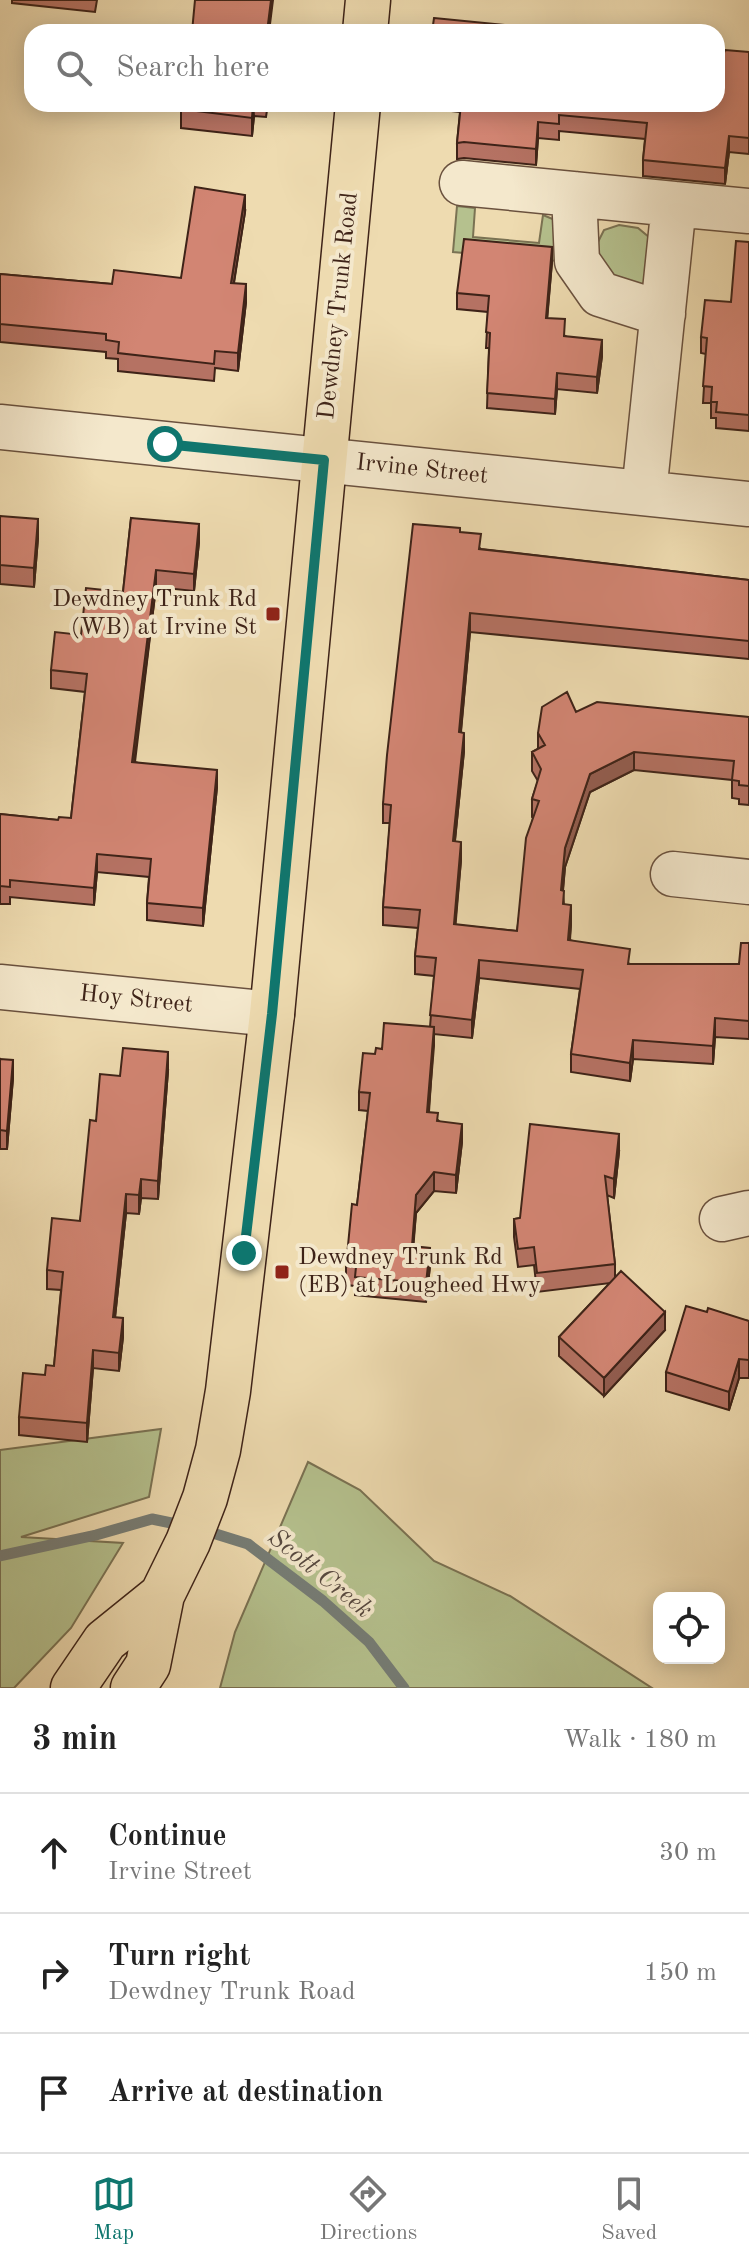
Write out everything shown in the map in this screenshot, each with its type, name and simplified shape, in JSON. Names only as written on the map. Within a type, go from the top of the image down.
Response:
[{"type":"main road","points":[[366,24],[368,0]]},
{"type":"main road","name":"Dewdney Trunk Road","points":[[133,1688],[148,1665],[165,1589],[194,1527],[213,1468],[228,1391],[272,1014],[357,112]]},
{"type":"main road","name":"Dewdney Trunk Road","points":[[73,1688],[105,1641],[165,1589]]},
{"type":"street","points":[[462,183],[749,211]]},
{"type":"street","points":[[574,194],[577,261],[600,294],[663,314]]},
{"type":"street","points":[[644,493],[674,204]]},
{"type":"street","name":"Irvine Street","points":[[0,427],[749,504]]},
{"type":"street","points":[[673,874],[749,882]]},
{"type":"street","name":"Hoy Street","points":[[0,987],[272,1014]]},
{"type":"green space","points":[[457,206],[475,208],[473,237],[539,243],[543,215],[555,220],[558,261],[453,252]]},
{"type":"green space","points":[[619,225],[638,228],[650,238],[647,277],[641,289],[603,287],[596,246],[604,230]]},
{"type":"green space","points":[[161,1429],[149,1497],[21,1537],[123,1543],[71,1628],[14,1688],[0,1688],[0,1450]]},
{"type":"green space","points":[[308,1462],[360,1490],[434,1561],[510,1596],[652,1688],[220,1688],[235,1632]]},
{"type":"building","points":[[195,0],[271,0],[268,24],[193,24]]},
{"type":"building","points":[[434,18],[495,24],[433,24]]},
{"type":"building","points":[[725,50],[749,52],[749,138],[729,136],[725,168],[643,160],[647,123],[559,115],[559,124],[538,122],[536,149],[457,143],[460,112],[725,112]]},
{"type":"building","points":[[205,112],[252,112],[252,118]]},
{"type":"building","points":[[195,187],[245,195],[231,283],[246,284],[238,353],[215,351],[214,364],[118,353],[119,342],[106,340],[106,334],[0,324],[0,274],[112,284],[114,270],[181,278]]},
{"type":"building","points":[[464,239],[552,247],[546,318],[565,319],[564,336],[602,340],[597,377],[557,373],[555,399],[487,393],[489,296],[457,293]]},
{"type":"building","points":[[736,241],[749,242],[749,415],[716,412],[717,402],[711,402],[712,387],[703,386],[707,338],[701,337],[705,300],[731,302]]},
{"type":"building","points":[[0,516],[38,519],[34,568],[0,565]]},
{"type":"building","points":[[131,518],[199,524],[194,574],[156,570],[132,762],[217,770],[203,908],[147,903],[151,859],[97,854],[94,888],[10,880],[10,887],[0,886],[0,814],[58,820],[59,817],[71,818],[87,674],[51,670],[55,632],[81,635],[86,588],[123,592]]},
{"type":"building","points":[[413,524],[460,528],[460,532],[481,534],[479,549],[749,580],[749,641],[470,613],[459,732],[464,733],[453,841],[461,842],[454,924],[517,931],[526,838],[539,801],[532,799],[541,769],[532,752],[545,745],[538,733],[542,707],[567,692],[576,712],[597,702],[749,717],[749,786],[732,780],[734,761],[634,752],[590,774],[565,848],[561,890],[564,891],[563,904],[571,905],[568,940],[630,949],[628,964],[739,964],[741,943],[749,943],[749,1021],[715,1018],[713,1046],[633,1040],[630,1063],[571,1054],[583,970],[479,960],[472,1020],[430,1015],[436,958],[415,956],[420,910],[383,907],[391,805],[383,804]]},
{"type":"building","points":[[384,1023],[434,1027],[427,1112],[438,1113],[437,1121],[462,1124],[456,1175],[434,1172],[416,1195],[412,1246],[430,1248],[426,1283],[355,1277],[356,1267],[346,1266],[352,1204],[357,1205],[370,1093],[359,1092],[363,1053],[375,1054],[376,1048],[382,1049]]},
{"type":"building","points":[[123,1048],[168,1052],[158,1181],[141,1179],[139,1195],[126,1194],[113,1317],[123,1318],[119,1353],[93,1350],[87,1423],[19,1417],[23,1373],[45,1375],[46,1365],[54,1366],[63,1272],[47,1270],[52,1218],[80,1221],[90,1120],[96,1121],[100,1074],[120,1076]]},
{"type":"building","points":[[0,1059],[13,1060],[7,1131],[0,1130]]},
{"type":"building","points":[[530,1124],[619,1134],[614,1179],[605,1176],[615,1264],[537,1273],[534,1247],[518,1249],[514,1219],[520,1218]]},
{"type":"building","points":[[621,1271],[665,1312],[604,1378],[559,1337]]},
{"type":"building","points":[[686,1306],[707,1312],[708,1308],[749,1321],[749,1360],[739,1359],[729,1392],[666,1372]]},
{"type":"waterway","name":"Scott Creek","points":[[0,1556],[152,1519],[186,1526]]},
{"type":"waterway","name":"Scott Creek","points":[[203,1530],[248,1544],[323,1601],[369,1642],[404,1688]]},
{"type":"place","name":"Dewdney Trunk Rd (WB) at Irvine St","points":[[273,614]]},
{"type":"place","name":"Dewdney Trunk Rd (EB) at Lougheed Hwy","points":[[282,1272]]},
{"type":"route","points":[[165,444],[324,460],[272,1014],[244,1253]]}]
